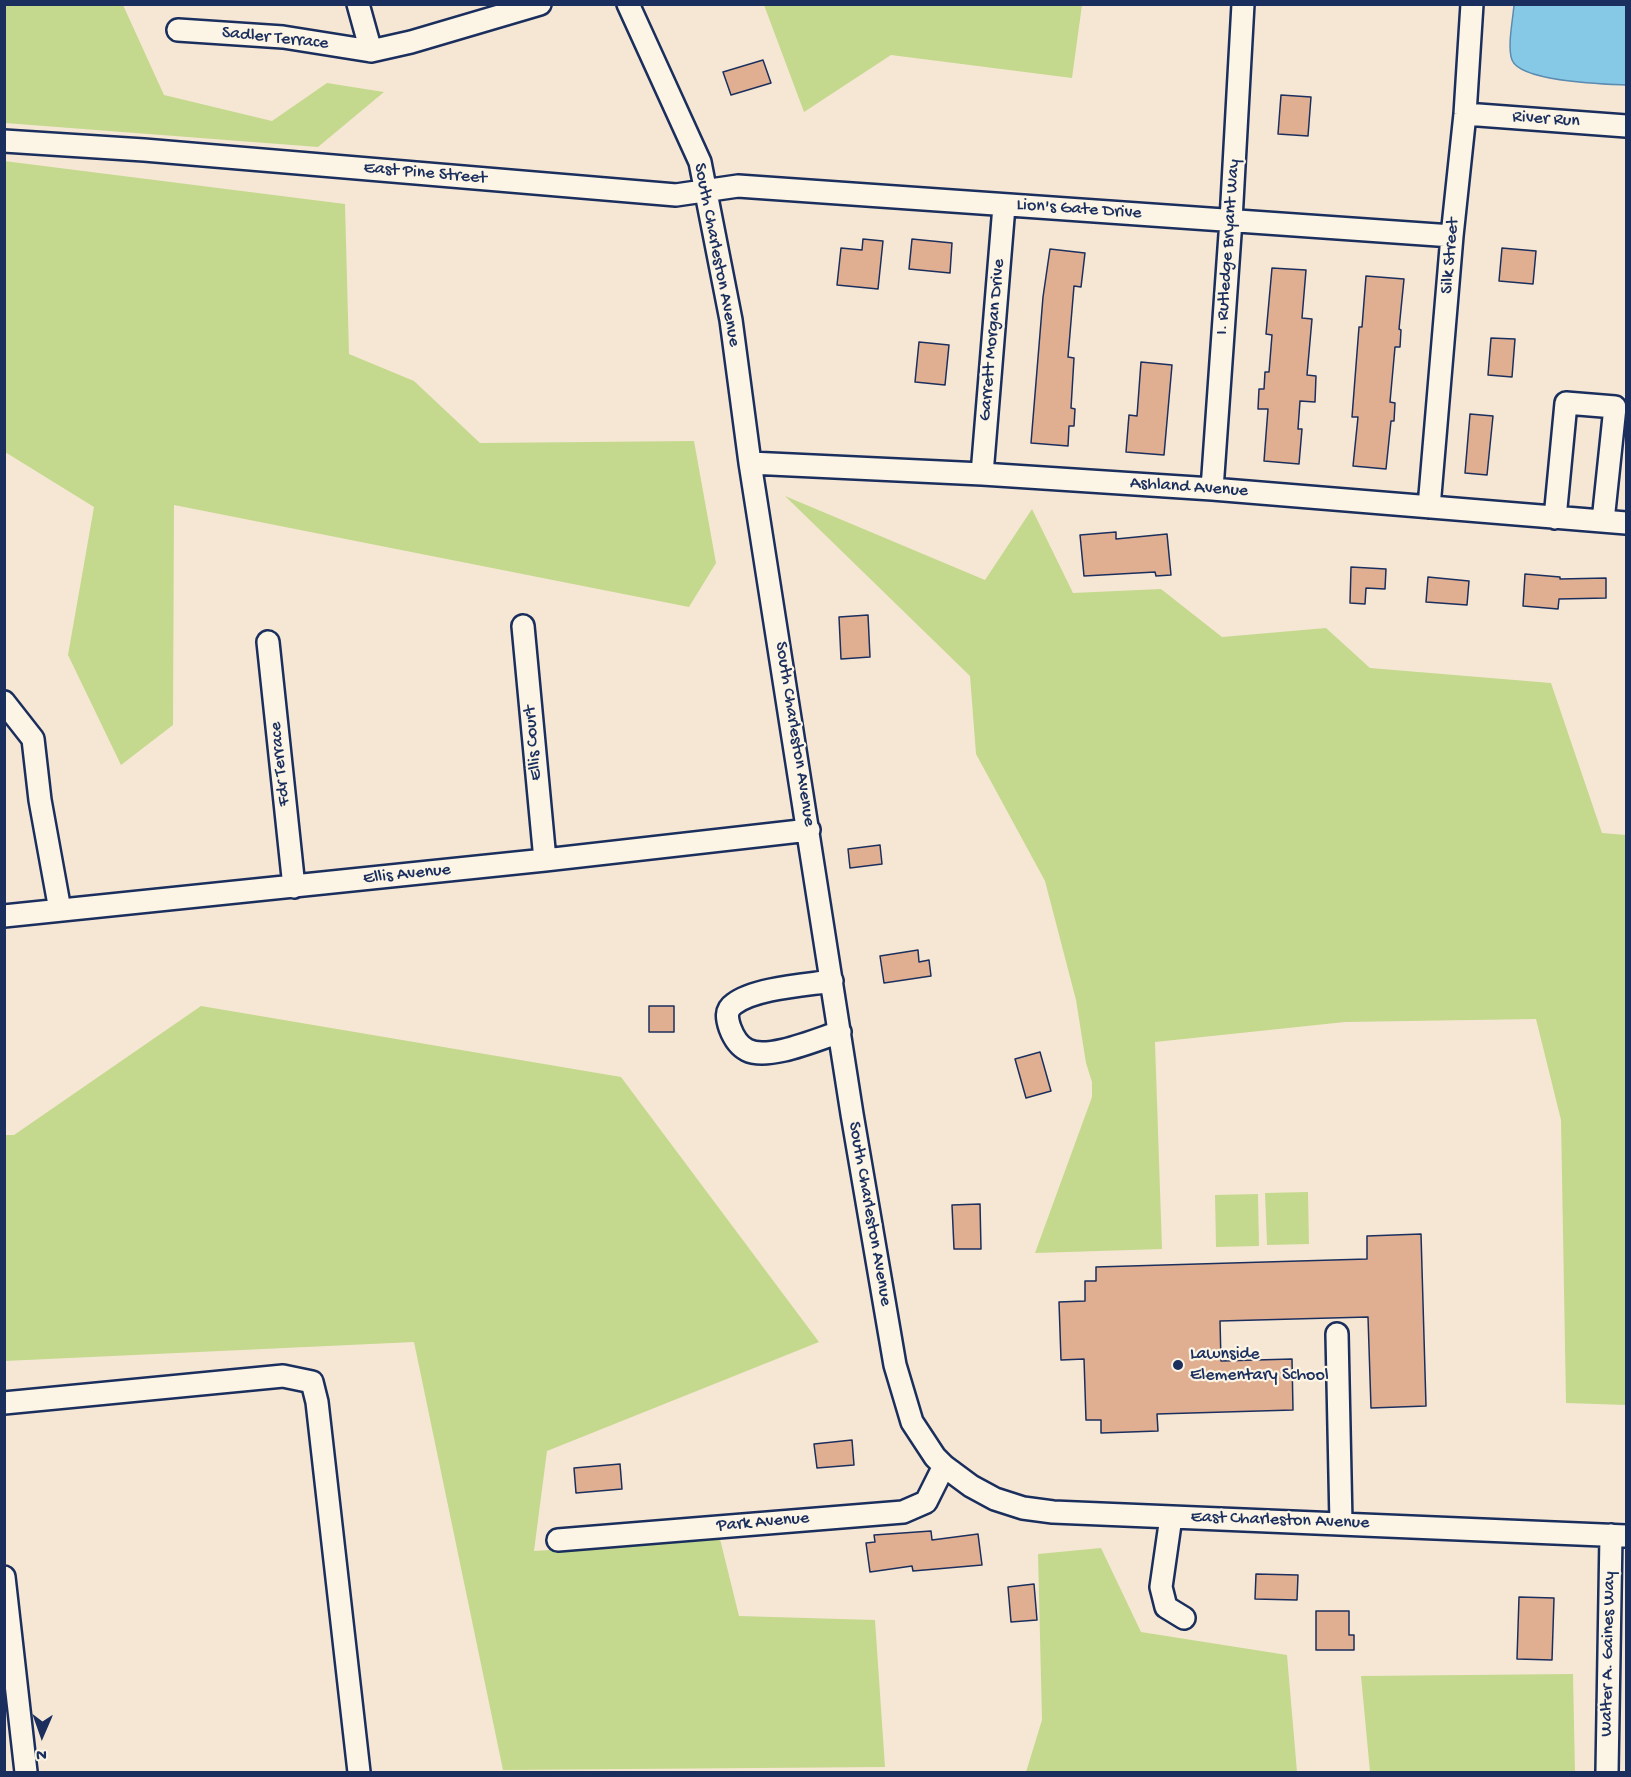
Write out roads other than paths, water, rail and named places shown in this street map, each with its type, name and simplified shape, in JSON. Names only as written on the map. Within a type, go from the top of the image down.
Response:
[{"type":"street","points":[[358,4],[371,51],[411,42],[540,4]]},
{"type":"street","name":"South Charleston Avenue","points":[[628,4],[700,162],[731,320],[750,463],[852,1114],[895,1365],[912,1422],[935,1457],[944,1466]]},
{"type":"street","name":"I. Rutledge Bryant Way","points":[[1212,489],[1231,220],[1243,4]]},
{"type":"street","name":"Silk Street","points":[[1429,507],[1452,236],[1465,114],[1472,4]]},
{"type":"street","name":"Sadler Terrace","points":[[178,30],[283,37],[371,51]]},
{"type":"street","name":"River Run","points":[[1465,114],[1626,126]]},
{"type":"street","name":"East Pine Street","points":[[4,141],[144,150],[676,195],[706,190]]},
{"type":"street","name":"Lion's Gate Drive","points":[[706,190],[738,186],[1452,236]]},
{"type":"street","name":"Garrett Morgan Drive","points":[[982,474],[1004,206]]},
{"type":"street","points":[[1555,518],[1566,403],[1576,403],[1615,406],[1603,521]]},
{"type":"street","name":"Ashland Avenue","points":[[750,463],[982,474],[1212,489],[1626,523]]},
{"type":"street","name":"Ellis Court","points":[[523,626],[545,860]]},
{"type":"street","name":"Fdr Terrace","points":[[268,642],[294,887]]},
{"type":"street","points":[[4,702],[33,739],[40,800],[60,910]]},
{"type":"street","name":"Ellis Avenue","points":[[4,916],[294,887],[809,830]]},
{"type":"street","points":[[832,981],[772,990],[740,999],[731,1005],[727,1012],[728,1021],[734,1037],[746,1050],[758,1053],[774,1052],[840,1032]]},
{"type":"street","points":[[1336,1334],[1341,1523]]},
{"type":"street","points":[[4,1403],[283,1376],[312,1383],[317,1402],[359,1773]]},
{"type":"street","name":"East Charleston Avenue","points":[[944,1466],[971,1486],[995,1499],[1023,1508],[1053,1512],[1618,1536]]},
{"type":"street","name":"Park Avenue","points":[[558,1540],[903,1512],[926,1502],[944,1466]]},
{"type":"street","points":[[1171,1517],[1161,1587],[1166,1607],[1184,1618]]},
{"type":"street","name":"Walter A. Gaines Way","points":[[1607,1773],[1618,1536]]},
{"type":"street","points":[[4,1577],[26,1773]]},
{"type":"water","points":[[1514,5],[1626,5],[1626,85],[1546,77],[1519,67],[1512,60],[1510,48]]},
{"type":"place","name":"Lawnside Elementary School","points":[[1178,1365]]}]
